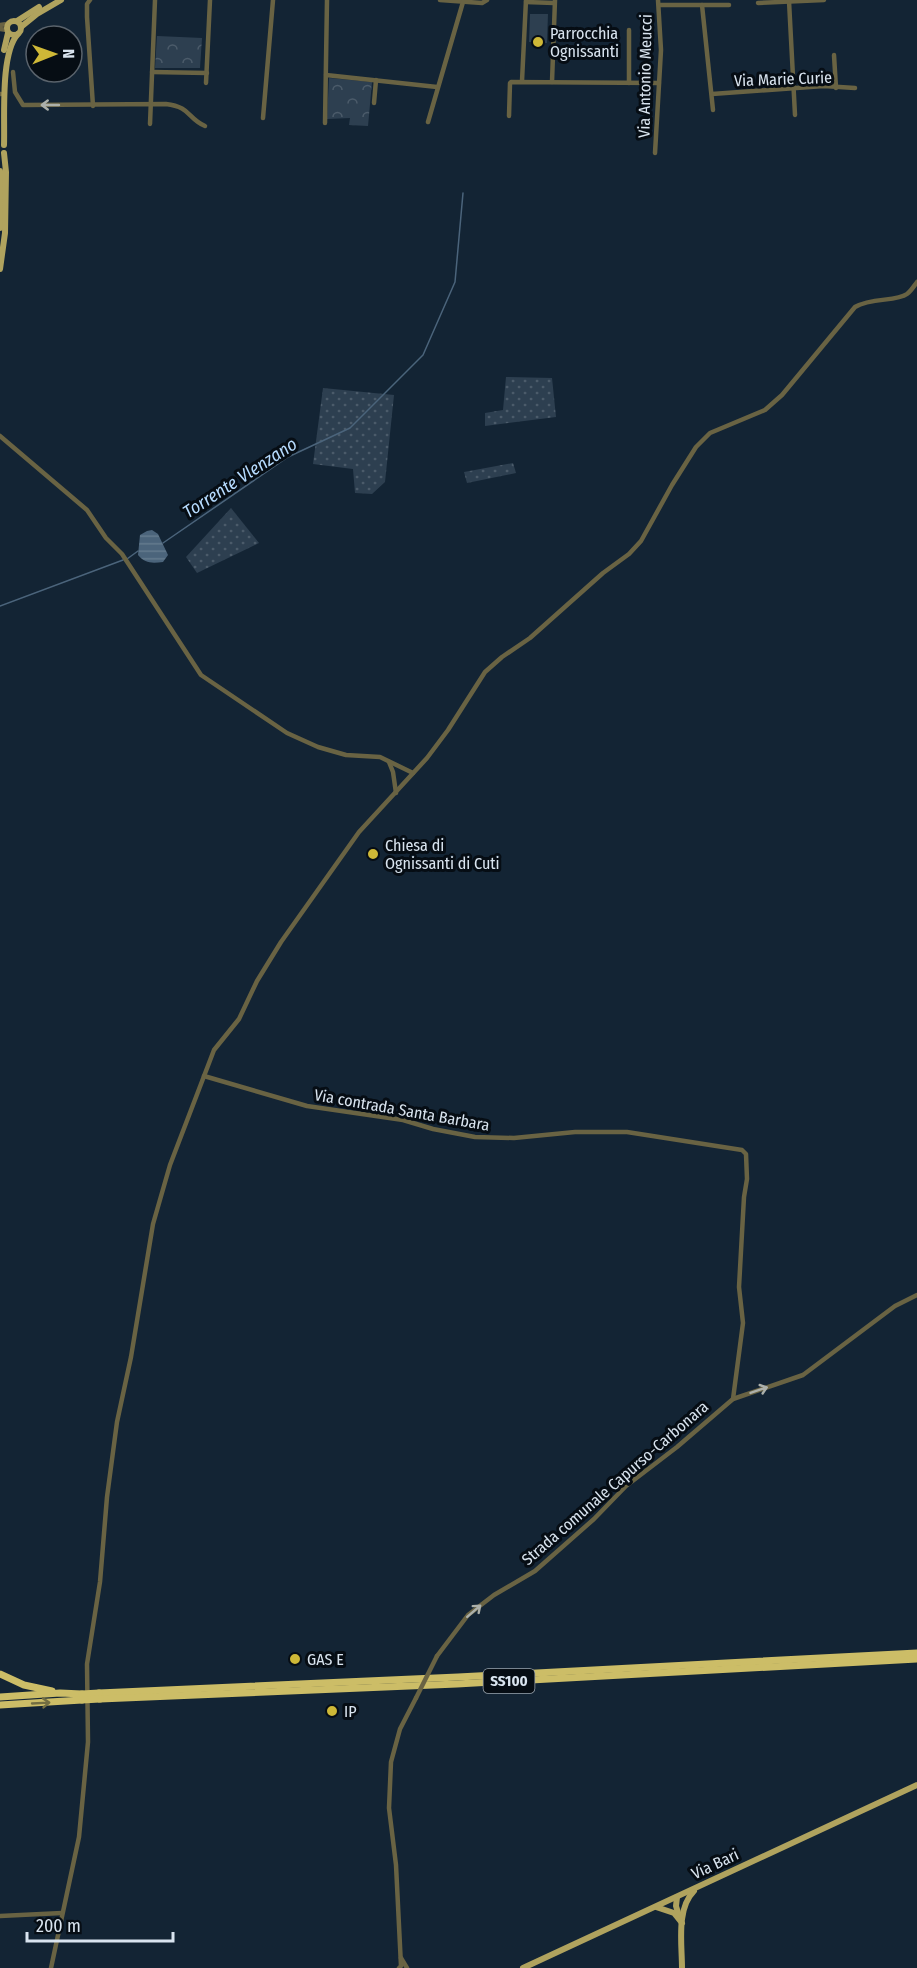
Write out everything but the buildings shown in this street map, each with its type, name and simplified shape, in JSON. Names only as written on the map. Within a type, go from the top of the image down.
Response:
[{"type":"highway","name":"SS100","points":[[0,1706],[82,1697],[917,1653]]},
{"type":"highway","name":"SS100","points":[[100,1696],[446,1684],[917,1659]]},
{"type":"highway","name":"SS100","points":[[0,1674],[24,1685],[82,1697]]},
{"type":"highway","name":"SS100","points":[[0,1697],[60,1693]]},
{"type":"main road","points":[[0,268],[4,242],[6,172],[2,149],[4,28],[11,21],[17,21],[53,0]]},
{"type":"main road","points":[[0,130],[8,49],[21,27],[37,14],[61,0]]},
{"type":"main road","points":[[17,21],[21,27]]},
{"type":"main road","points":[[4,28],[13,35],[18,34]]},
{"type":"main road","points":[[0,171],[0,228]]},
{"type":"main road","name":"Via Bari","points":[[524,1968],[917,1785]]},
{"type":"main road","points":[[682,1968],[684,1915],[689,1896],[703,1884]]},
{"type":"main road","points":[[677,1897],[684,1915]]},
{"type":"main road","points":[[677,1897],[676,1906],[682,1923]]},
{"type":"main road","points":[[656,1907],[674,1913],[682,1923]]},
{"type":"street","points":[[90,0],[87,4],[87,17],[93,105]]},
{"type":"street","points":[[150,124],[155,0]]},
{"type":"street","points":[[206,83],[210,0]]},
{"type":"street","points":[[263,117],[273,0]]},
{"type":"street","points":[[325,123],[327,0]]},
{"type":"street","points":[[440,0],[482,3],[487,0]]},
{"type":"street","points":[[758,3],[824,0]]},
{"type":"street","points":[[522,81],[526,1],[554,1],[552,81]]},
{"type":"street","points":[[785,1],[795,115]]},
{"type":"street","points":[[428,122],[463,2]]},
{"type":"street","points":[[659,2],[729,5]]},
{"type":"street","name":"Via Antonio Meucci","points":[[656,153],[661,38],[659,2]]},
{"type":"street","points":[[705,3],[713,110]]},
{"type":"street","points":[[629,30],[629,83]]},
{"type":"street","points":[[834,54],[836,88]]},
{"type":"street","points":[[13,72],[15,92],[22,105],[151,104],[182,106],[205,126]]},
{"type":"street","points":[[152,72],[207,73]]},
{"type":"street","points":[[326,75],[437,87]]},
{"type":"street","points":[[374,103],[376,80]]},
{"type":"street","points":[[509,116],[510,83],[522,81],[659,83]]},
{"type":"street","name":"Via Marie Curie","points":[[712,94],[826,86],[855,88]]},
{"type":"street","points":[[2,93],[15,92]]},
{"type":"street","points":[[51,1968],[79,1837],[83,1807],[88,1742],[87,1664],[100,1582],[107,1497],[117,1422],[131,1357],[153,1224],[170,1165],[214,1050],[240,1018],[257,981],[281,942],[359,832],[396,794],[448,730],[485,672],[530,638],[603,573],[629,554],[641,541],[696,447],[710,433],[765,410],[782,395],[855,307],[866,301],[908,294],[917,282]]},
{"type":"street","points":[[0,436],[87,510],[106,538],[122,554],[201,675],[287,733],[318,747],[346,755],[380,756],[413,773]]},
{"type":"street","points":[[389,762],[396,794]]},
{"type":"street","name":"Via contrada Santa Barbara","points":[[204,1076],[307,1106],[403,1120],[433,1129],[475,1137],[506,1138],[575,1132],[627,1132],[742,1150],[746,1154],[747,1179],[739,1287],[743,1323],[733,1399]]},
{"type":"street","name":"Strada comunale Capurso-Carbonara","points":[[399,1968],[401,1958],[396,1865],[389,1808],[391,1762],[400,1729],[437,1656],[468,1615],[494,1595],[535,1571],[626,1486],[677,1447],[733,1399],[803,1375],[896,1306],[917,1295]]},
{"type":"street","points":[[0,1916],[62,1913]]},
{"type":"street","points":[[401,1958],[408,1968]]},
{"type":"green space","points":[[530,14],[548,14],[547,43],[529,42]]},
{"type":"green space","points":[[157,36],[202,38],[200,68],[155,68]]},
{"type":"green space","points":[[329,78],[372,82],[368,126],[349,125],[350,118],[327,119]]},
{"type":"green space","points":[[506,377],[552,378],[556,417],[485,426],[485,413],[503,410]]},
{"type":"green space","points":[[323,388],[394,395],[385,482],[372,494],[355,493],[353,469],[313,464]]},
{"type":"green space","points":[[513,463],[516,473],[467,483],[464,472]]},
{"type":"green space","points":[[231,508],[259,543],[197,573],[186,557]]},
{"type":"shaded area","points":[[152,530],[158,534],[168,555],[163,562],[153,563],[138,555],[140,535]]},
{"type":"waterway","name":"Torrente Vlenzano","points":[[163,543],[288,457],[350,428],[423,355],[455,282],[463,193]]},
{"type":"waterway","name":"Torrente Vlenzano","points":[[127,559],[138,551]]},
{"type":"waterway","name":"Torrente Vlenzano","points":[[0,606],[123,560]]},
{"type":"place","name":"Parrocchia Ognissanti","points":[[538,42]]},
{"type":"place","name":"Chiesa di Ognissanti di Cuti","points":[[373,854]]},
{"type":"place","name":"GAS E","points":[[295,1659]]},
{"type":"place","name":"IP","points":[[332,1711]]}]
